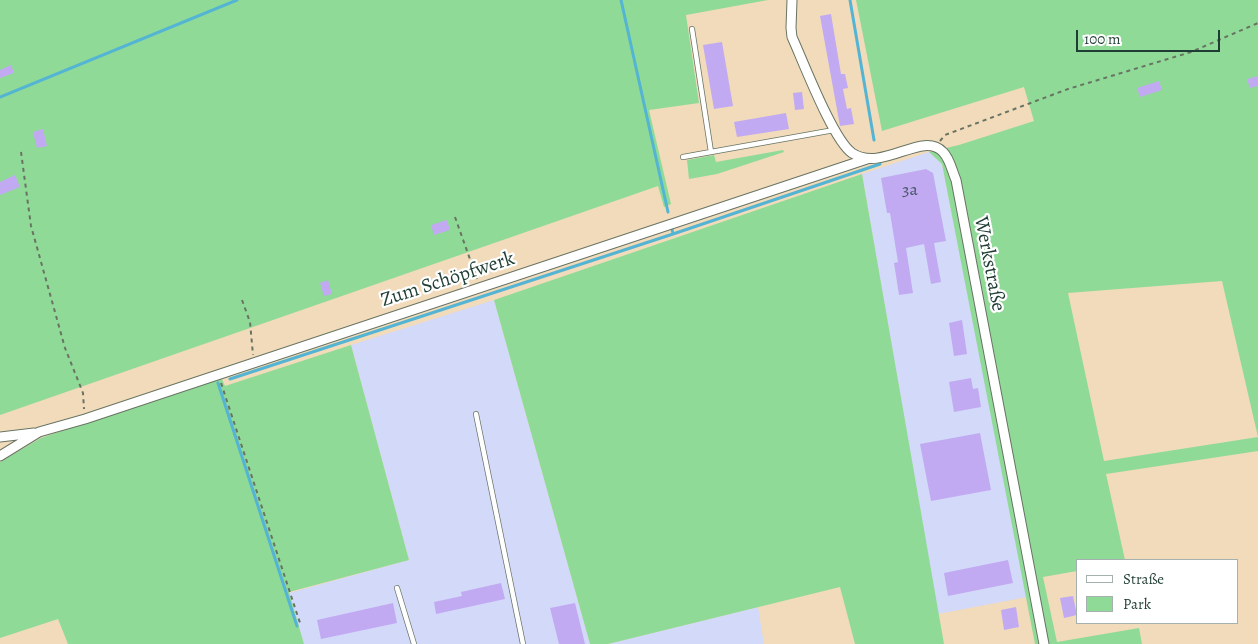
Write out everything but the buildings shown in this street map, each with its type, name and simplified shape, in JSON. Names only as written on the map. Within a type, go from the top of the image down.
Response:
[{"type":"street","points":[[792,0],[792,37],[834,130],[851,152],[867,159],[882,158],[922,145],[936,147]]},
{"type":"street","name":"Werkstraße","points":[[936,147],[943,152],[949,161],[956,180],[1044,644]]},
{"type":"street","name":"Zum Schöpfwerk","points":[[0,437],[40,432],[85,419],[867,159]]},
{"type":"street","name":"Zum Schöpfwerk","points":[[0,456],[40,432]]},
{"type":"lane","points":[[692,29],[711,152]]},
{"type":"lane","points":[[683,157],[834,130]]},
{"type":"lane","points":[[476,414],[523,644]]},
{"type":"lane","points":[[396,588],[414,644]]},
{"type":"path","points":[[936,147],[945,135],[1068,89],[1191,52],[1258,23]]},
{"type":"path","points":[[21,152],[31,226],[65,348],[84,393],[85,419]]},
{"type":"path","points":[[454,217],[480,288]]},
{"type":"path","points":[[242,300],[250,322],[252,352],[256,362]]},
{"type":"path","points":[[218,374],[302,626]]},
{"type":"shaded area","points":[[929,152],[942,164],[1027,597],[938,614],[862,174]]},
{"type":"shaded area","points":[[494,300],[590,644],[304,644],[289,593],[409,560],[351,345]]},
{"type":"shaded area","points":[[758,607],[764,644],[608,644]]},
{"type":"green space","points":[[0,0],[768,0],[686,15],[699,103],[649,110],[671,204],[664,207],[658,186],[0,415]]},
{"type":"green space","points":[[856,0],[1258,0],[1258,437],[1258,451],[1106,474],[1125,559],[1076,559],[1076,571],[1043,577],[1057,642],[1139,628],[1142,644],[1035,644],[942,164],[929,152],[959,145],[1034,121],[1024,87],[882,131]],"holes":[[[1222,281],[1258,437],[1104,461],[1068,293]]]},
{"type":"green space","points":[[783,150],[784,152],[717,174],[689,179],[687,160],[714,155],[716,162]]},
{"type":"green space","points":[[862,174],[944,644],[855,644],[840,587],[608,644],[590,644],[494,300]]},
{"type":"green space","points":[[351,345],[409,560],[289,592],[304,644],[68,644],[58,619],[0,638],[0,462],[41,438],[221,377],[225,386]]},
{"type":"waterway","points":[[0,97],[237,0]]},
{"type":"waterway","points":[[621,0],[668,212]]},
{"type":"waterway","points":[[850,0],[874,140]]},
{"type":"waterway","points":[[673,234],[880,164]]},
{"type":"waterway","points":[[230,379],[673,234],[672,229]]},
{"type":"waterway","points":[[218,383],[297,626]]}]
